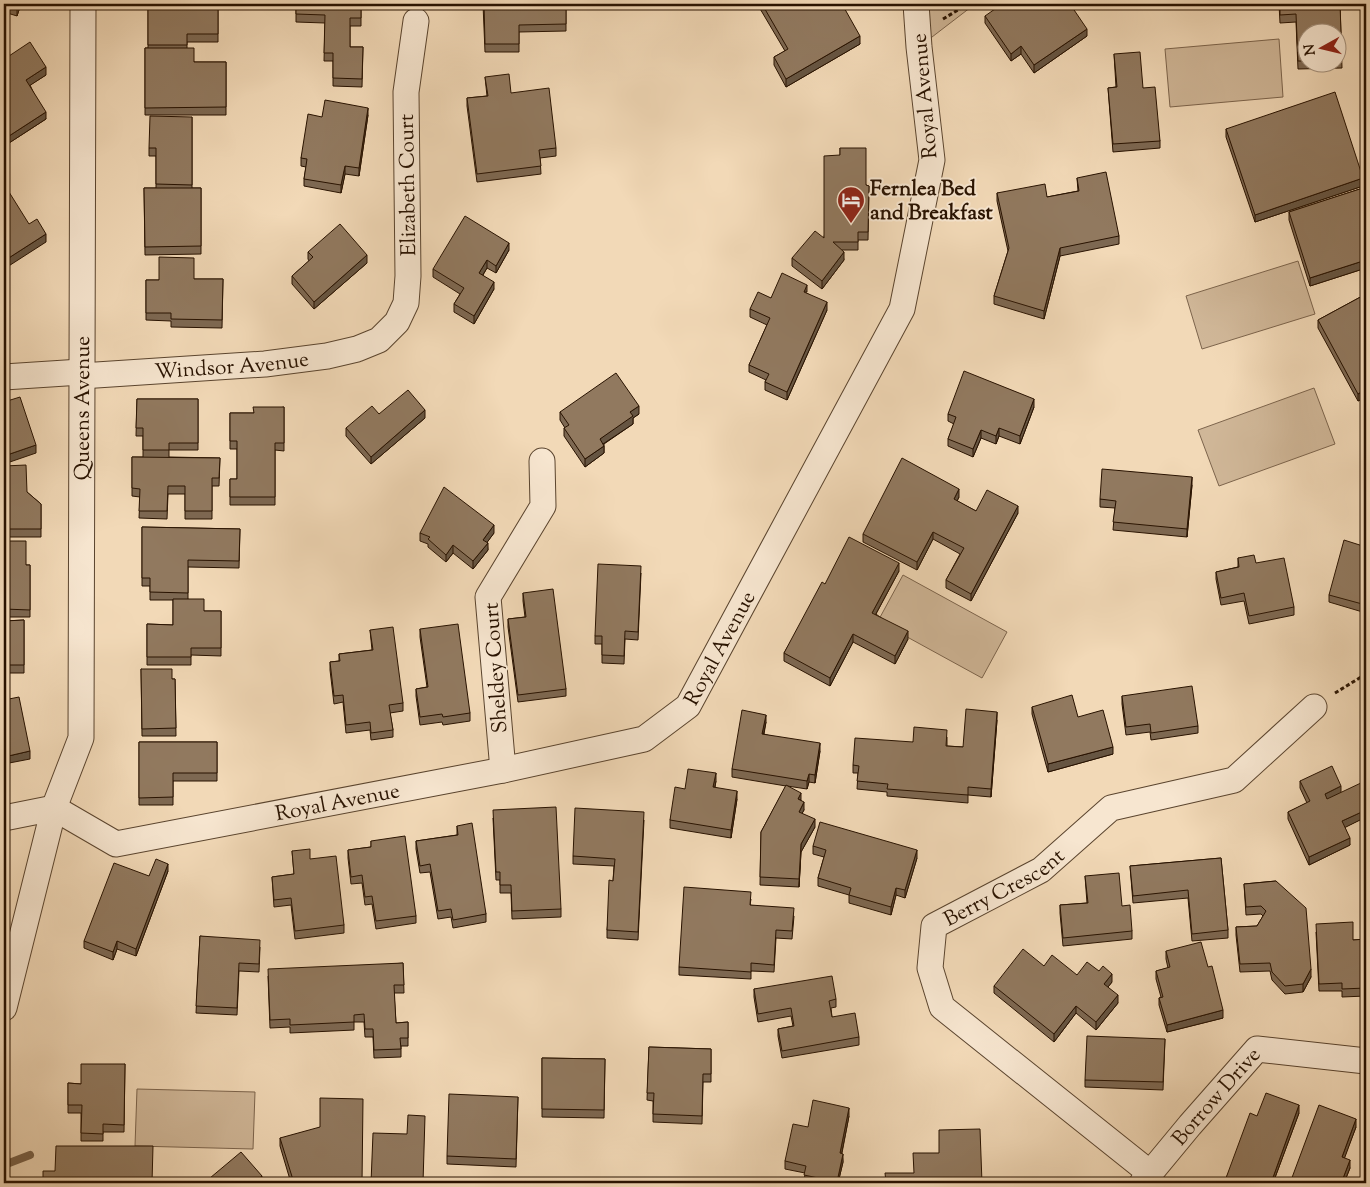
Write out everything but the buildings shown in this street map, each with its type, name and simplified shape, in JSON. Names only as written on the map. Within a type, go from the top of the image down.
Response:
[{"type":"street","name":"Queens Avenue","points":[[4,1008],[54,808],[81,738],[83,4]]},
{"type":"street","name":"Royal Avenue","points":[[54,808],[116,844],[503,770],[644,739],[688,706],[902,309],[932,160],[916,4]]},
{"type":"street","name":"Elizabeth Court","points":[[379,340],[397,322],[406,303],[408,276],[406,92],[416,21]]},
{"type":"street","name":"Windsor Avenue","points":[[4,377],[265,364],[327,356],[356,349],[379,340]]},
{"type":"street","name":"Sheldey Court","points":[[503,770],[488,597],[543,506],[542,461]]},
{"type":"street","name":"Berry Crescent","points":[[1146,1178],[942,1007],[930,968],[934,926],[1041,870],[1111,808],[1234,780],[1314,706]]},
{"type":"street","points":[[4,818],[54,808]]},
{"type":"street","name":"Borrow Drive","points":[[1146,1178],[1257,1048],[1366,1061]]},
{"type":"path","points":[[1314,706],[1366,674]]},
{"type":"shaded area","points":[[916,4],[975,4],[919,47]]},
{"type":"shaded area","points":[[1279,39],[1283,97],[1170,107],[1165,49]]},
{"type":"shaded area","points":[[1298,261],[1315,314],[1202,349],[1186,296]]},
{"type":"shaded area","points":[[1314,388],[1335,444],[1219,486],[1198,430]]},
{"type":"shaded area","points":[[903,575],[1007,632],[982,678],[878,621]]},
{"type":"shaded area","points":[[137,1089],[255,1092],[253,1149],[135,1146]]},
{"type":"waterway","points":[[4,1165],[30,1155]]},
{"type":"place","name":"Fernlea Bed and Breakfast","points":[[851,224]]}]
